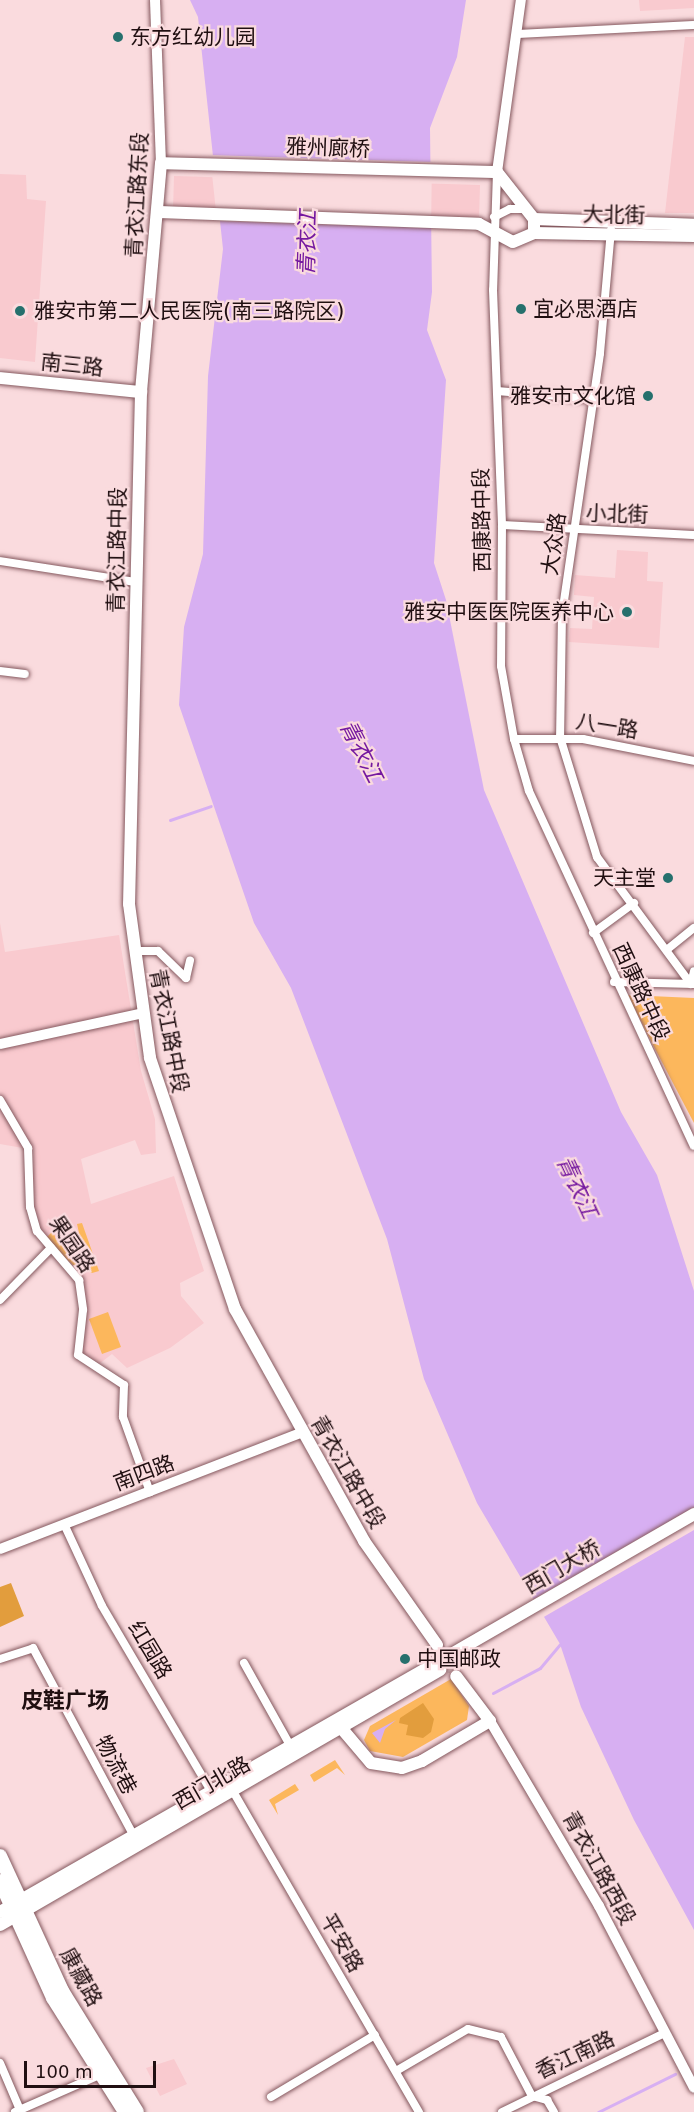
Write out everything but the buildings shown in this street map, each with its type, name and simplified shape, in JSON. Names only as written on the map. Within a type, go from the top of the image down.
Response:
[{"type":"main road","name":"雅州廊桥","points":[[168,163],[497,172]]},
{"type":"main road","name":"青衣江路东段","points":[[141,392],[159,212],[168,163]]},
{"type":"main road","points":[[497,172],[530,214],[534,233]]},
{"type":"main road","points":[[159,212],[494,224]]},
{"type":"main road","name":"大北街","points":[[530,214],[611,229],[694,236]]},
{"type":"main road","name":"大北街","points":[[494,224],[513,242],[534,233],[694,225]]},
{"type":"main road","name":"南三路","points":[[0,378],[141,392]]},
{"type":"main road","name":"青衣江路中段","points":[[141,392],[129,904],[143,1013],[155,1076],[214,1260],[303,1432],[364,1541],[437,1646]]},
{"type":"main road","name":"西门大桥","points":[[694,1514],[452,1658],[694,1523]]},
{"type":"main road","name":"西门北路","points":[[0,1925],[14,1909],[134,1836],[438,1666],[343,1730],[234,1793],[14,1909]]},
{"type":"main road","name":"青衣江路西段","points":[[456,1676],[490,1721]]},
{"type":"main road","points":[[343,1730],[372,1763],[402,1768],[490,1721]]},
{"type":"main road","name":"康藏路","points":[[0,1856],[14,1909]]},
{"type":"main road","name":"康藏路","points":[[0,1881],[54,1998],[137,2112]]},
{"type":"main road","name":"康藏路","points":[[106,2072],[125,2112]]},
{"type":"street","name":"青衣江路东段","points":[[155,0],[168,163]]},
{"type":"street","name":"西康路中段","points":[[521,0],[497,172],[494,224],[502,525],[501,666],[514,739],[529,790],[614,982],[694,1146]]},
{"type":"street","points":[[517,34],[694,25]]},
{"type":"street","points":[[494,224],[510,209],[530,214]]},
{"type":"street","name":"大众路","points":[[611,229],[593,399],[562,614],[560,737],[597,857],[669,948],[693,984]]},
{"type":"street","points":[[498,391],[593,399]]},
{"type":"street","name":"小北街","points":[[502,525],[694,535]]},
{"type":"street","points":[[0,561],[136,582]]},
{"type":"street","points":[[0,671],[25,674]]},
{"type":"street","name":"八一路","points":[[514,739],[560,737],[694,761]]},
{"type":"street","points":[[593,933],[634,903]]},
{"type":"street","points":[[669,948],[694,928]]},
{"type":"street","points":[[134,951],[158,951],[186,978],[190,960]]},
{"type":"street","points":[[614,982],[693,984],[694,971]]},
{"type":"street","points":[[0,1044],[143,1013]]},
{"type":"street","name":"果园路","points":[[0,1100],[28,1148],[30,1207],[37,1231],[79,1280],[83,1310],[78,1355],[124,1385],[123,1418],[150,1492]]},
{"type":"street","points":[[0,1300],[51,1248]]},
{"type":"street","name":"南四路","points":[[0,1550],[303,1432]]},
{"type":"street","name":"红园路","points":[[64,1524],[102,1606],[211,1791]]},
{"type":"street","name":"物流巷","points":[[0,1659],[34,1647],[134,1836]]},
{"type":"street","points":[[244,1663],[291,1747]]},
{"type":"street","name":"青衣江路西段","points":[[490,1721],[599,1906],[694,2088]]},
{"type":"street","name":"平安路","points":[[234,1793],[419,2112]]},
{"type":"street","points":[[396,2071],[468,2029],[501,2037],[532,2096],[548,2100],[554,2112]]},
{"type":"street","name":"香江南路","points":[[502,2112],[665,2033]]},
{"type":"street","points":[[271,2097],[375,2035]]},
{"type":"street","points":[[0,2063],[17,2111],[106,2072]]},
{"type":"shaded area","points":[[639,0],[694,0],[694,8],[640,11]]},
{"type":"shaded area","points":[[685,37],[694,37],[694,213],[665,213]]},
{"type":"shaded area","name":"雅安市第二人民医院(南三路院区)","points":[[0,174],[26,175],[27,199],[46,201],[35,362],[0,358]]},
{"type":"shaded area","points":[[174,176],[480,185],[479,219],[173,210]]},
{"type":"shaded area","name":"雅安中医医院医养中心","points":[[617,550],[648,552],[647,581],[663,582],[659,648],[569,642],[570,628],[592,629],[594,597],[574,595],[575,575],[615,578]]},
{"type":"shaded area","points":[[0,923],[5,952],[119,935],[141,1071],[155,1119],[156,1153],[141,1155],[135,1140],[81,1159],[91,1204],[174,1176],[204,1271],[180,1283],[181,1296],[204,1323],[170,1348],[127,1368],[112,1354],[99,1364],[81,1355],[87,1314],[82,1277],[41,1230],[32,1206],[34,1150],[0,1144]]},
{"type":"shaded area","points":[[628,995],[694,998],[694,1123],[654,1047]]},
{"type":"shaded area","points":[[82,1223],[99,1271],[92,1273],[73,1265],[45,1239],[53,1231],[56,1240],[79,1233],[77,1224]]},
{"type":"shaded area","points":[[108,1312],[121,1347],[102,1354],[89,1319]]},
{"type":"shaded area","points":[[11,1583],[24,1616],[0,1627],[0,1587]]},
{"type":"shaded area","points":[[451,1679],[469,1706],[467,1720],[403,1757],[370,1751],[364,1740],[370,1726]]},
{"type":"shaded area","points":[[423,1703],[434,1719],[431,1732],[423,1738],[406,1735],[408,1725],[399,1723],[400,1718]]},
{"type":"shaded area","points":[[335,1760],[345,1775],[337,1768],[314,1782],[310,1775]]},
{"type":"shaded area","points":[[295,1784],[299,1790],[275,1804],[278,1815],[269,1800]]},
{"type":"shaded area","points":[[174,2059],[187,2084],[160,2096],[146,2068]]},
{"type":"water","name":"青衣江","points":[[190,0],[466,0],[457,57],[430,128],[432,292],[427,330],[446,380],[434,563],[446,600],[484,790],[621,1112],[657,1175],[694,1291],[694,1930],[634,1820],[581,1707],[560,1644],[477,1503],[424,1379],[387,1239],[291,988],[254,923],[179,705],[184,627],[203,554],[208,376],[223,249],[198,17]]},
{"type":"water","points":[[396,1720],[385,1729],[380,1743],[372,1733]]},
{"type":"pier","points":[[210,155],[432,162],[431,228],[217,221]]},
{"type":"pier","points":[[694,1507],[694,1530],[542,1618],[532,1600]]},
{"type":"waterway","points":[[170,820],[211,806]]},
{"type":"waterway","points":[[493,1693],[540,1668],[560,1644]]},
{"type":"waterway","points":[[598,2112],[675,2074]]},
{"type":"tunnel","points":[[437,1645],[456,1676]]},
{"type":"place","name":"东方红幼儿园","points":[[118,37]]},
{"type":"place","name":"宜必思酒店","points":[[521,309]]},
{"type":"place","name":"雅安市第二人民医院(南三路院区)","points":[[20,311]]},
{"type":"place","name":"雅安市文化馆","points":[[648,396]]},
{"type":"place","name":"雅安中医医院医养中心","points":[[627,612]]},
{"type":"place","name":"天主堂","points":[[668,878]]},
{"type":"place","name":"中国邮政","points":[[405,1659]]},
{"type":"district","name":"皮鞋广场","points":[[65,1701]]}]
